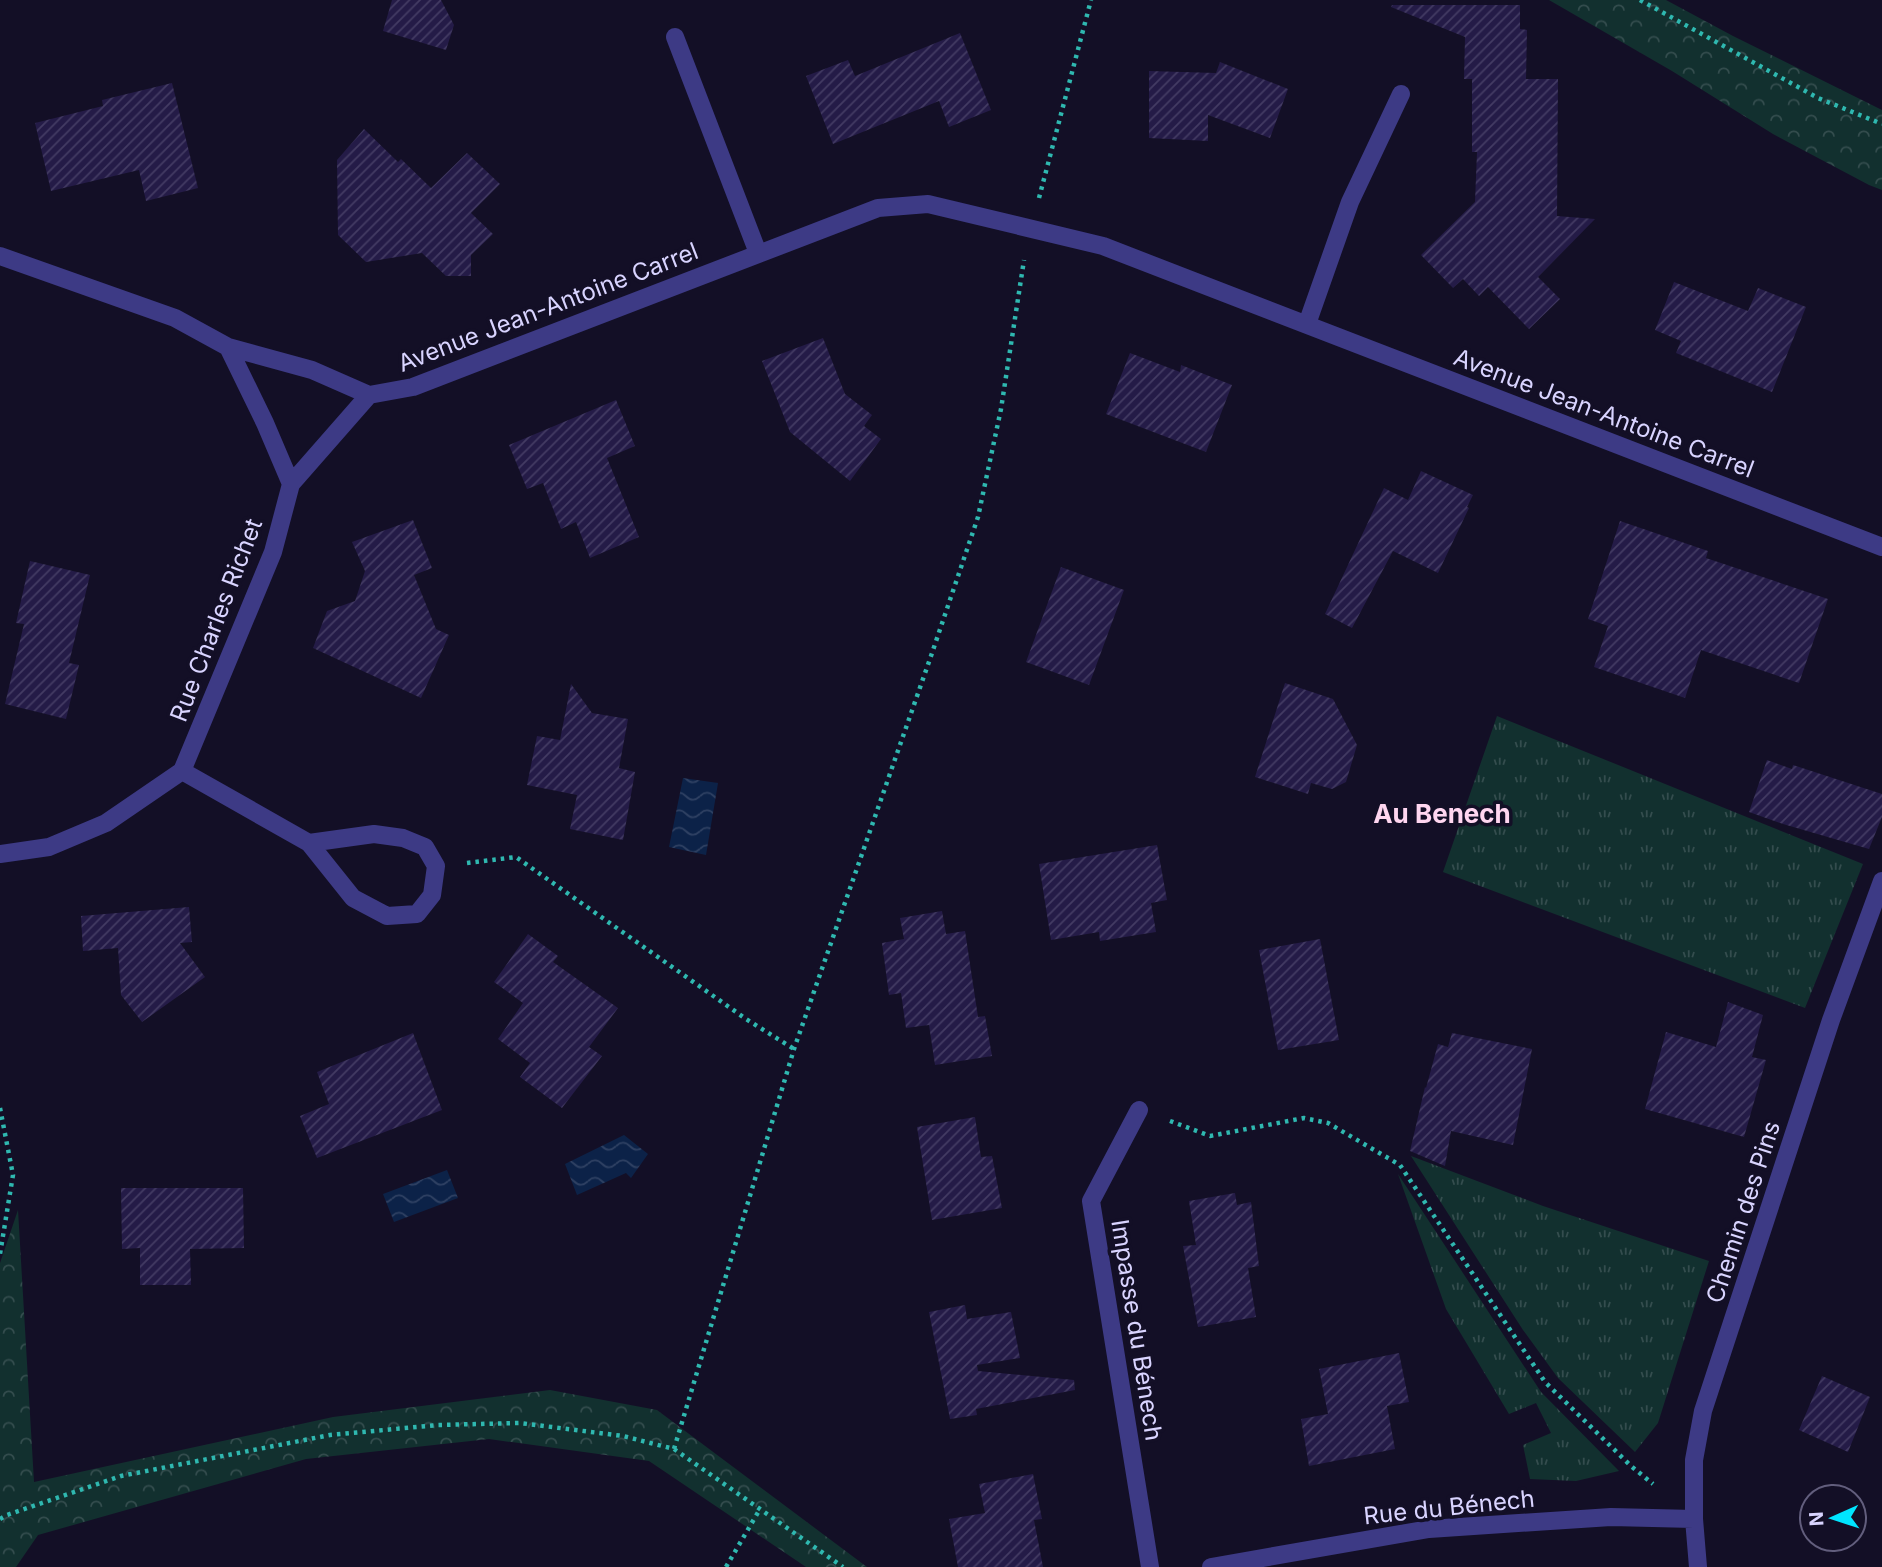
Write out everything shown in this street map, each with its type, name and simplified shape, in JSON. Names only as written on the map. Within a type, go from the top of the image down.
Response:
[{"type":"street","points":[[675,37],[758,253]]},
{"type":"street","points":[[1307,324],[1350,202],[1401,94]]},
{"type":"street","name":"Avenue Jean-Antoine Carrel","points":[[369,395],[413,387],[878,208],[928,204],[1103,246],[1882,548]]},
{"type":"street","points":[[0,256],[175,318],[228,347],[312,370],[369,395]]},
{"type":"street","points":[[228,347],[291,484]]},
{"type":"street","name":"Rue Charles Richet","points":[[182,771],[272,552],[291,484],[369,395]]},
{"type":"street","points":[[0,853],[49,848],[106,823],[182,771],[309,843],[353,898],[387,916],[417,914],[432,895],[436,866],[425,847],[403,838],[374,834],[309,843]]},
{"type":"street","name":"Chemin des Pins","points":[[1698,1567],[1694,1519],[1694,1460],[1703,1411],[1831,1020],[1882,881]]},
{"type":"street","name":"Impasse du Bénech","points":[[1139,1111],[1091,1201],[1150,1567]]},
{"type":"street","name":"Rue du Bénech","points":[[1211,1567],[1429,1529],[1611,1517],[1694,1519]]},
{"type":"path","points":[[674,1449],[794,1049],[978,517],[1001,409],[1030,229],[1091,0]]},
{"type":"path","points":[[1640,0],[1818,98],[1882,124]]},
{"type":"path","points":[[436,866],[516,857],[794,1049]]},
{"type":"path","points":[[0,1108],[13,1174],[0,1254]]},
{"type":"path","points":[[1139,1111],[1210,1136],[1304,1118],[1328,1123],[1400,1164],[1545,1382],[1631,1466],[1694,1519]]},
{"type":"path","points":[[0,1519],[121,1476],[330,1435],[438,1425],[520,1423],[623,1436],[674,1449],[843,1567]]},
{"type":"path","points":[[726,1567],[760,1509]]},
{"type":"green space","points":[[1549,0],[1666,0],[1882,110],[1882,190],[1773,134],[1672,71]]},
{"type":"green space","points":[[1497,716],[1863,864],[1805,1008],[1443,872]]},
{"type":"green space","points":[[1411,1156],[1543,1206],[1709,1261],[1658,1423],[1635,1452],[1558,1378],[1523,1330]]},
{"type":"green space","points":[[1398,1174],[1541,1392],[1619,1471],[1576,1481],[1530,1479],[1523,1445],[1551,1433],[1536,1403],[1509,1414],[1446,1309]]},
{"type":"green space","points":[[18,1210],[34,1482],[333,1417],[550,1390],[657,1410],[867,1567],[806,1567],[649,1461],[489,1439],[306,1459],[38,1535],[16,1567],[0,1567],[0,1263]]},
{"type":"water","points":[[683,778],[718,783],[706,855],[669,847]]},
{"type":"water","points":[[624,1135],[648,1154],[631,1178],[626,1173],[577,1195],[565,1164]]},
{"type":"water","points":[[447,1170],[458,1198],[394,1222],[383,1194]]},
{"type":"building","points":[[392,0],[441,0],[454,25],[446,50],[383,31]]},
{"type":"building","points":[[1520,5],[1520,29],[1527,30],[1526,79],[1558,79],[1557,216],[1595,219],[1538,277],[1560,299],[1529,329],[1488,287],[1479,296],[1463,279],[1453,288],[1421,255],[1475,202],[1477,152],[1472,152],[1472,79],[1464,79],[1465,37],[1391,7]]},
{"type":"building","points":[[960,33],[991,110],[949,127],[939,101],[833,144],[806,76],[848,60],[855,76]]},
{"type":"building","points":[[1220,62],[1288,89],[1270,138],[1208,115],[1208,141],[1149,138],[1149,71],[1216,73]]},
{"type":"building","points":[[172,83],[198,188],[146,201],[139,170],[51,191],[35,123],[103,106],[102,100]]},
{"type":"building","points":[[364,129],[398,162],[401,159],[431,188],[467,153],[500,184],[471,213],[493,234],[471,255],[471,276],[446,276],[422,253],[366,262],[338,235],[337,160]]},
{"type":"building","points":[[1674,282],[1748,311],[1758,288],[1806,307],[1772,392],[1676,353],[1681,341],[1655,330]]},
{"type":"building","points":[[823,338],[845,394],[872,415],[864,426],[881,439],[850,481],[790,432],[762,361]]},
{"type":"building","points":[[1130,353],[1180,372],[1181,365],[1232,385],[1206,452],[1106,414]]},
{"type":"building","points":[[616,400],[635,446],[607,458],[639,537],[590,558],[576,522],[561,529],[543,483],[527,489],[509,445]]},
{"type":"building","points":[[1421,471],[1473,495],[1438,573],[1393,551],[1352,628],[1325,614],[1384,488],[1408,500]]},
{"type":"building","points":[[413,520],[432,568],[414,575],[436,629],[449,635],[421,698],[313,648],[327,611],[355,601],[365,571],[352,542]]},
{"type":"building","points":[[1620,521],[1708,551],[1706,558],[1828,599],[1799,683],[1701,650],[1685,698],[1594,667],[1608,626],[1588,619]]},
{"type":"building","points":[[30,561],[90,575],[69,663],[79,665],[66,719],[5,704],[24,624],[16,623]]},
{"type":"building","points":[[1061,567],[1124,590],[1089,685],[1026,662]]},
{"type":"building","points":[[1285,683],[1333,699],[1357,745],[1346,782],[1332,789],[1311,783],[1308,794],[1255,777]]},
{"type":"building","points":[[571,684],[592,713],[628,719],[619,768],[635,772],[623,840],[570,829],[577,795],[527,785],[537,736],[560,740]]},
{"type":"building","points":[[1767,760],[1792,769],[1793,765],[1882,794],[1882,817],[1869,849],[1749,812]]},
{"type":"building","points":[[1157,845],[1167,900],[1151,903],[1156,932],[1100,941],[1099,932],[1051,940],[1039,864]]},
{"type":"building","points":[[189,907],[192,942],[180,943],[205,977],[142,1022],[121,995],[118,948],[83,951],[81,916]]},
{"type":"building","points":[[942,911],[946,934],[965,931],[978,1017],[985,1016],[992,1056],[935,1065],[929,1025],[906,1028],[901,993],[889,995],[882,943],[904,939],[900,918]]},
{"type":"building","points":[[528,934],[558,956],[553,962],[618,1008],[589,1047],[602,1056],[562,1108],[520,1077],[530,1063],[498,1039],[523,1003],[494,982]]},
{"type":"building","points":[[1320,939],[1339,1040],[1278,1050],[1259,950]]},
{"type":"building","points":[[1728,1002],[1763,1015],[1752,1057],[1766,1060],[1744,1137],[1645,1109],[1666,1032],[1716,1047]]},
{"type":"building","points":[[413,1033],[442,1110],[317,1158],[300,1116],[329,1104],[317,1072]]},
{"type":"building","points":[[1452,1033],[1532,1049],[1513,1145],[1451,1131],[1445,1166],[1410,1151],[1438,1044],[1448,1047]]},
{"type":"building","points":[[975,1117],[981,1157],[992,1156],[1002,1208],[932,1220],[917,1127]]},
{"type":"building","points":[[121,1188],[243,1188],[244,1248],[190,1249],[191,1285],[140,1285],[140,1248],[122,1249]]},
{"type":"building","points":[[1235,1193],[1237,1205],[1251,1202],[1259,1266],[1248,1268],[1256,1317],[1198,1327],[1183,1246],[1196,1245],[1189,1201]]},
{"type":"building","points":[[965,1305],[967,1319],[1011,1312],[1020,1358],[977,1365],[978,1371],[1074,1380],[1075,1390],[976,1409],[977,1415],[950,1419],[929,1312]]},
{"type":"building","points":[[1399,1353],[1409,1402],[1387,1406],[1395,1449],[1309,1466],[1301,1419],[1328,1414],[1319,1369]]},
{"type":"building","points":[[1822,1376],[1870,1397],[1848,1452],[1799,1430]]},
{"type":"building","points":[[1033,1474],[1042,1519],[1034,1520],[1043,1567],[958,1567],[949,1519],[985,1513],[979,1484]]},
{"type":"district","name":"Au Benech","points":[[1442,813]]}]
